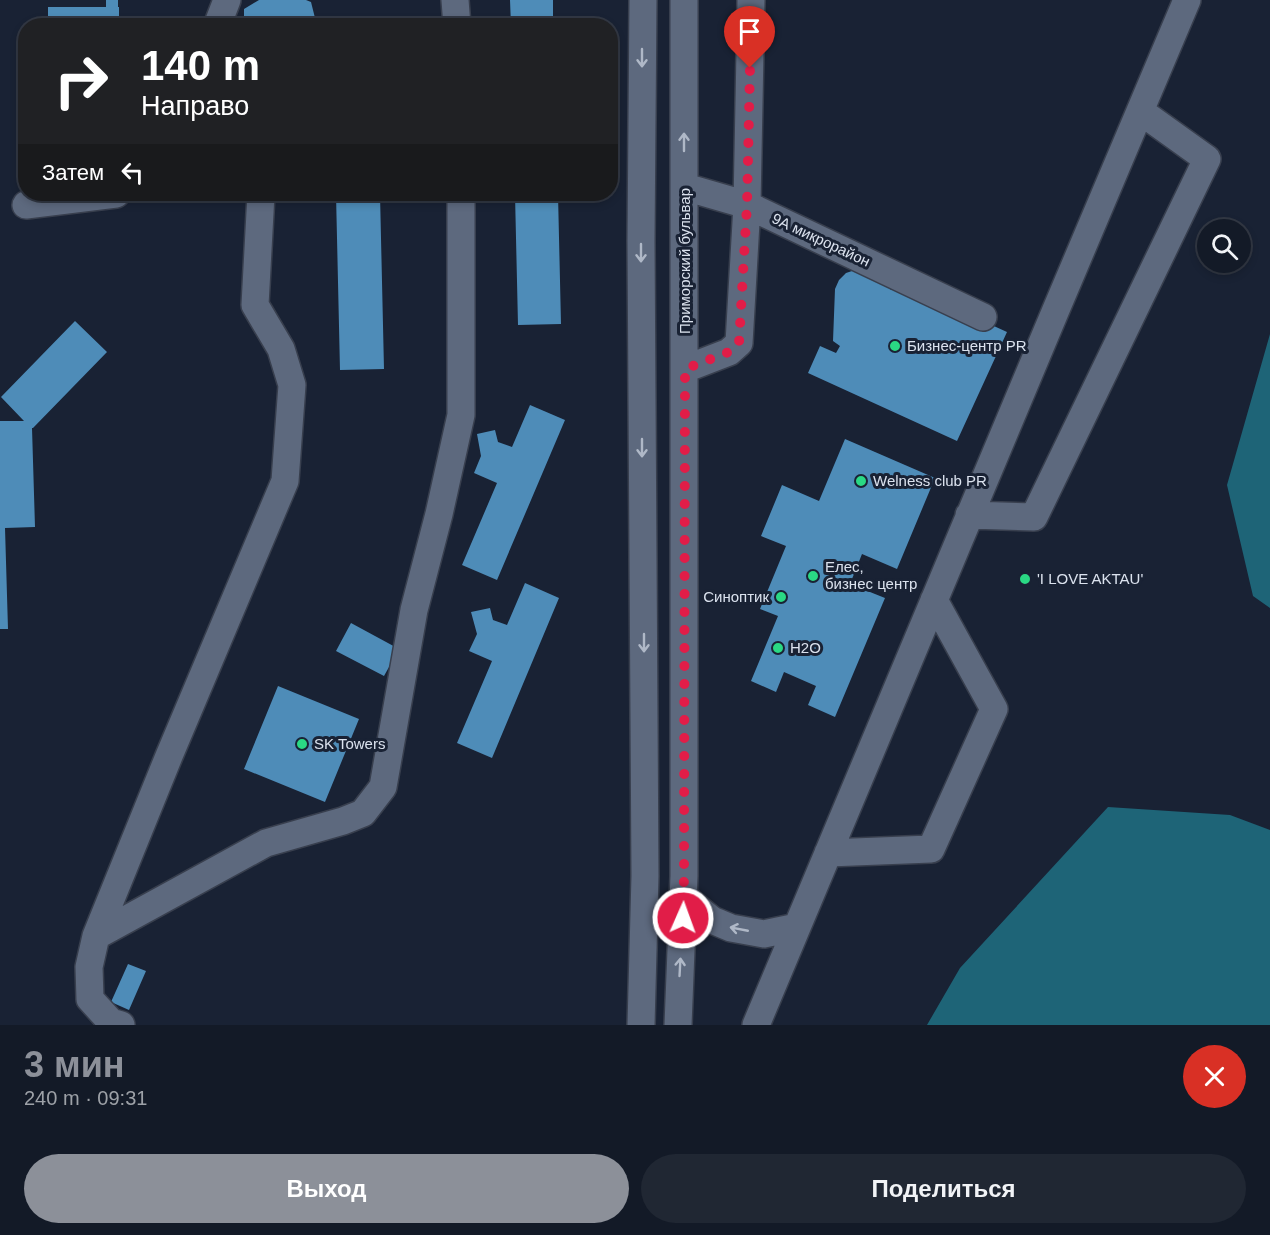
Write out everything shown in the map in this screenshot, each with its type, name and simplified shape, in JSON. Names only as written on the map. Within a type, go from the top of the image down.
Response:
[{"type":"street","points":[[220,18],[227,0]]},
{"type":"street","points":[[455,0],[456,18]]},
{"type":"street","points":[[641,1025],[645,876],[641,253],[643,0]]},
{"type":"street","name":"Приморский бульвар","points":[[678,1025],[684,897],[684,0]]},
{"type":"street","points":[[685,369],[729,352],[739,343],[747,205],[751,0]]},
{"type":"street","points":[[756,1025],[1187,0]]},
{"type":"street","points":[[969,515],[1034,517],[1207,159],[1140,111]]},
{"type":"street","name":"9А микрорайон","points":[[685,187],[747,205],[982,317]]},
{"type":"street","points":[[26,205],[59,201]]},
{"type":"street","points":[[121,1025],[111,1022],[90,999],[89,967],[96,936],[285,481],[292,385],[281,349],[255,305],[261,201]]},
{"type":"street","points":[[96,936],[266,843],[363,813],[383,787],[414,610],[439,514],[461,415],[461,201]]},
{"type":"street","points":[[828,853],[931,849],[994,709],[934,600]]},
{"type":"street","points":[[684,897],[712,920],[731,928],[764,934],[797,927]]},
{"type":"water","points":[[1270,334],[1270,608],[1253,596],[1227,485]]},
{"type":"water","points":[[1108,807],[1230,815],[1270,830],[1270,1025],[927,1025],[960,968]]},
{"type":"building","points":[[106,0],[118,0],[119,18],[48,18],[48,7],[106,7]]},
{"type":"building","points":[[259,0],[306,0],[311,2],[315,18],[244,18],[244,9]]},
{"type":"building","points":[[510,0],[553,0],[553,18],[511,18]]},
{"type":"building","points":[[336,201],[380,201],[384,369],[340,370]]},
{"type":"building","points":[[515,201],[558,201],[561,324],[518,325]]},
{"type":"building","name":"Бизнес-центр PR","points":[[855,270],[882,277],[891,290],[895,281],[1007,332],[957,441],[808,373],[820,346],[836,353],[840,346],[833,341],[835,289],[839,280],[846,273]]},
{"type":"building","points":[[75,321],[107,352],[32,428],[35,527],[5,528],[8,629],[0,629],[0,421],[24,421],[1,397]]},
{"type":"building","points":[[530,405],[565,420],[497,580],[462,565],[497,483],[474,473],[481,456],[477,434],[495,430],[498,442],[512,447]]},
{"type":"building","name":"Елес, бизнес центр","points":[[845,439],[935,478],[897,569],[862,554],[850,584],[885,598],[835,717],[808,705],[816,686],[784,672],[776,692],[751,681],[778,616],[760,609],[786,546],[761,536],[782,485],[819,501]]},
{"type":"building","points":[[525,583],[559,598],[492,758],[457,743],[492,661],[469,651],[477,634],[471,612],[490,608],[493,620],[507,625]]},
{"type":"building","points":[[351,623],[399,649],[384,676],[336,651]]},
{"type":"building","name":"SK Towers","points":[[278,686],[359,719],[325,802],[244,769]]},
{"type":"building","points":[[128,964],[146,971],[129,1010],[111,1002]]},
{"type":"place","name":"Бизнес-центр PR","points":[[895,346]]},
{"type":"place","name":"Welness club PR","points":[[861,481]]},
{"type":"place","name":"Елес, бизнес центр","points":[[813,576]]},
{"type":"place","name":"'I LOVE AKTAU'","points":[[1025,579]]},
{"type":"place","name":"Синоптик","points":[[781,597]]},
{"type":"place","name":"H2O","points":[[778,648]]},
{"type":"place","name":"SK Towers","points":[[302,744]]},
{"type":"route","points":[[683,918],[685,369],[729,352],[739,343],[747,205],[750,68]]}]
